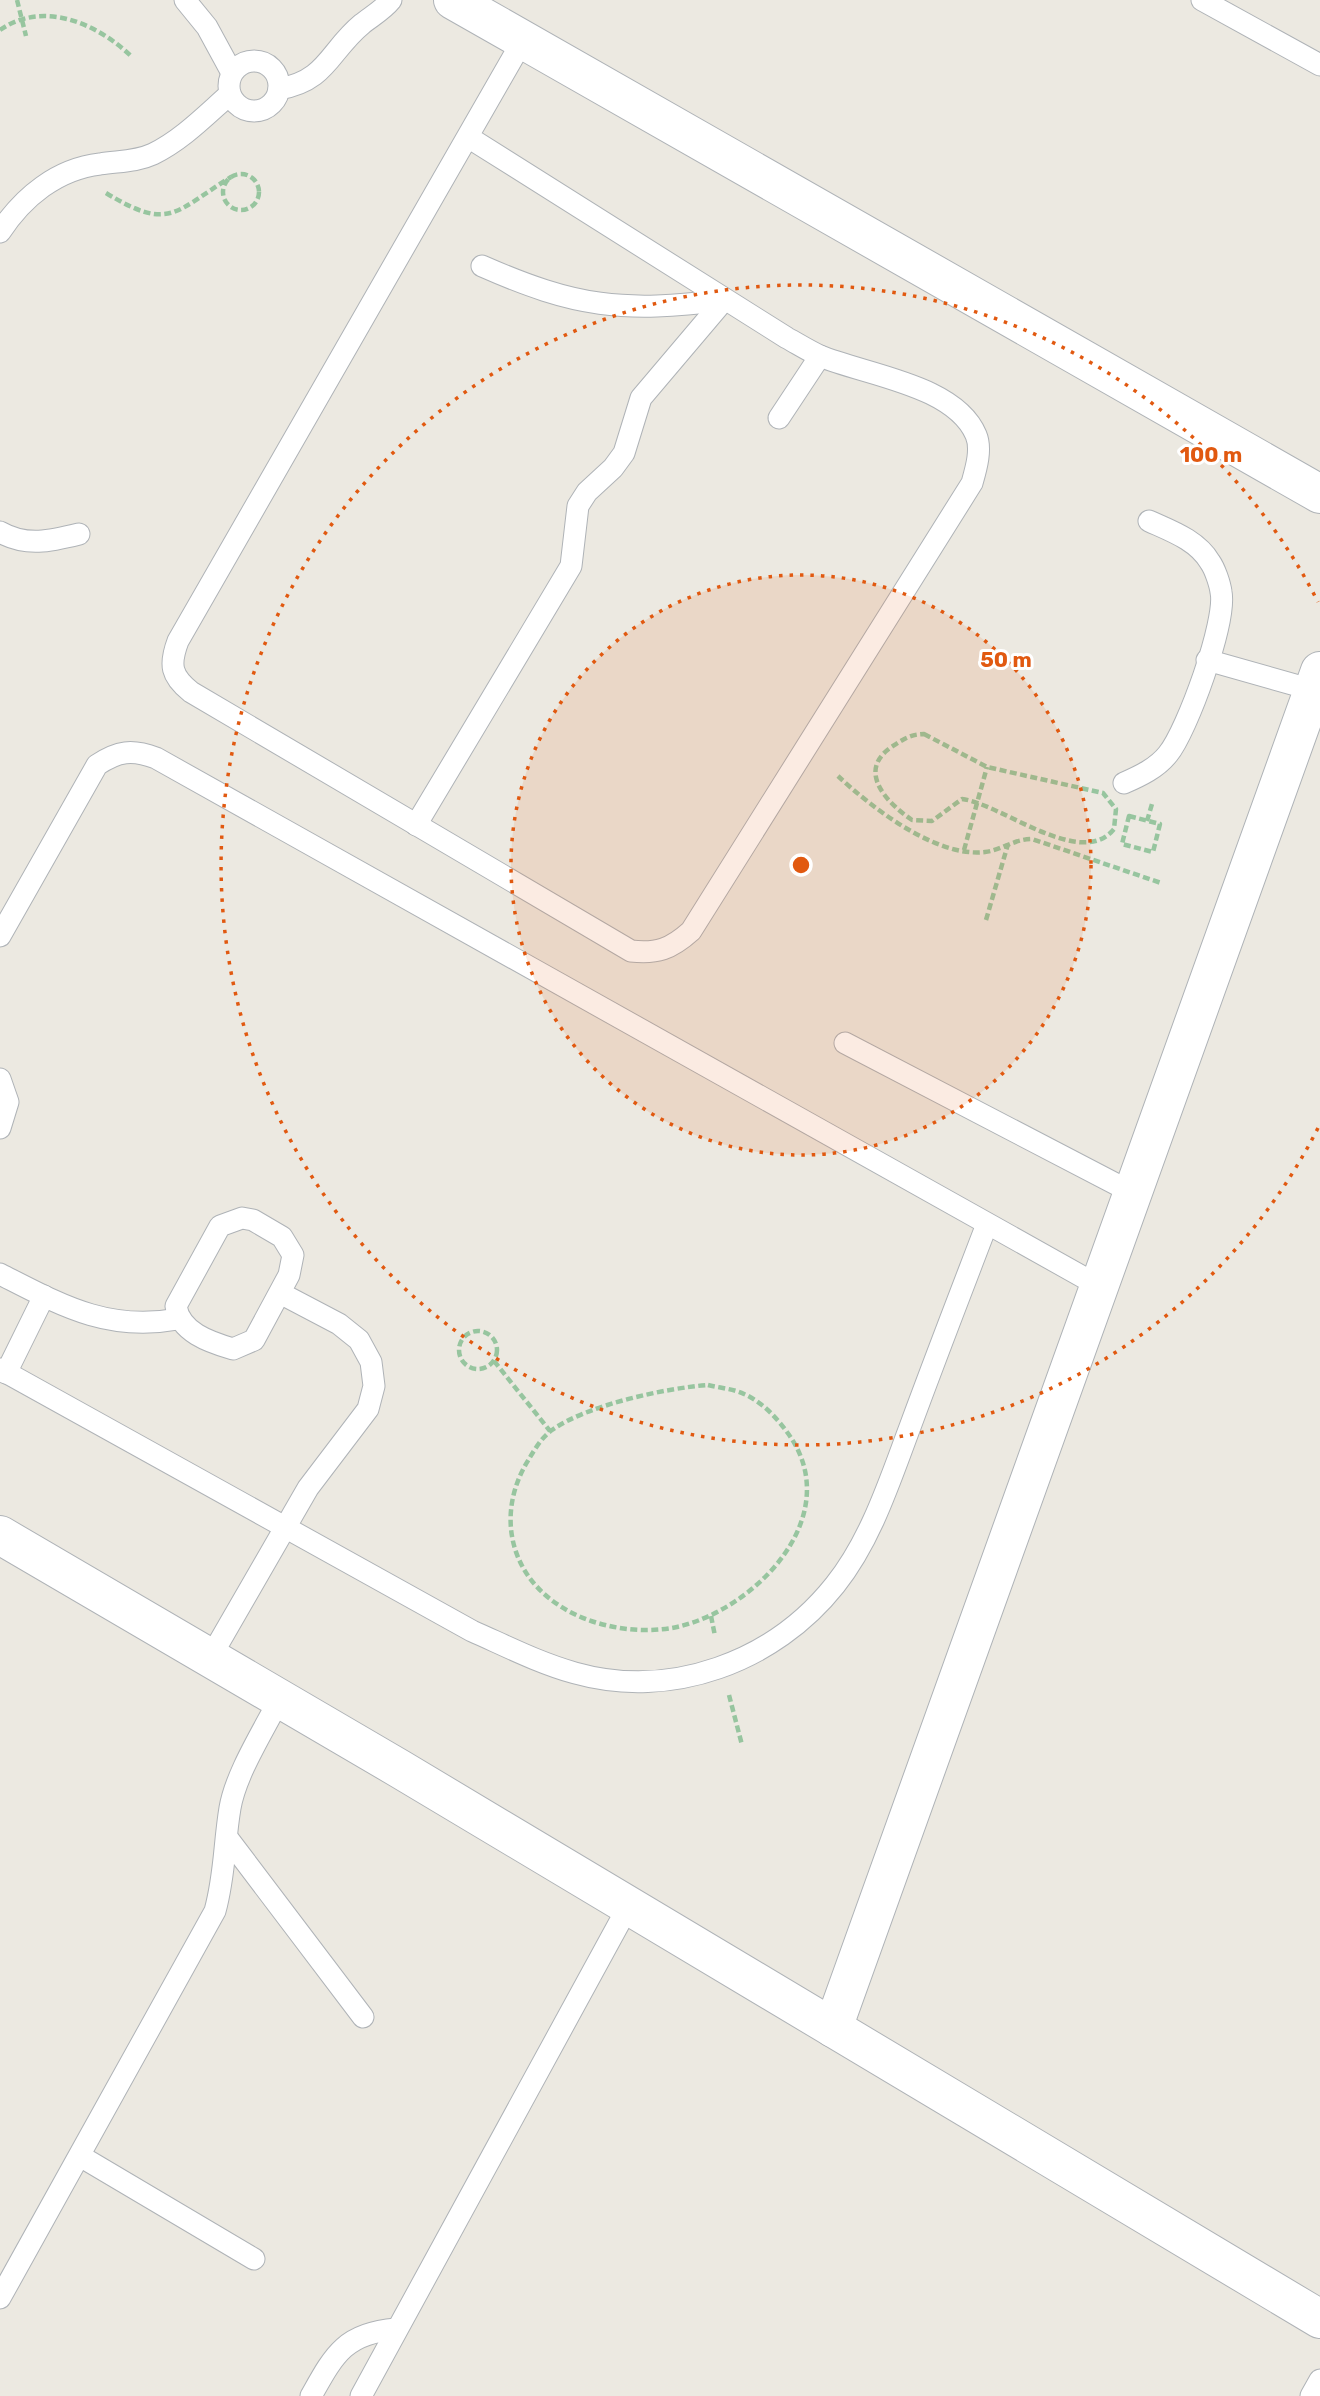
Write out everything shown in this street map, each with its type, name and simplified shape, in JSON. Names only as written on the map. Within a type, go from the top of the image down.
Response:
[{"type":"street","points":[[453,0],[1320,494]]},
{"type":"street","points":[[833,2028],[1317,680]]},
{"type":"street","points":[[0,1535],[280,1698],[1320,2319]]},
{"type":"lane","points":[[185,0],[207,27],[231,83],[236,104],[245,110],[256,111],[267,107],[279,89],[313,78],[327,67],[362,24],[391,0]]},
{"type":"lane","points":[[1202,0],[1320,65]]},
{"type":"lane","points":[[468,137],[724,300],[820,356],[916,388],[951,405],[968,421],[978,438],[977,466],[972,483],[908,588],[691,931],[674,946],[653,953],[631,951],[191,692],[175,680],[170,660],[178,641],[523,40]]},
{"type":"lane","points":[[0,232],[20,205],[43,185],[69,172],[152,155],[178,139],[231,83],[240,65],[262,62],[271,68],[278,78],[279,89]]},
{"type":"lane","points":[[482,266],[539,291],[600,305],[662,308],[724,300]]},
{"type":"lane","points":[[416,825],[570,566],[578,506],[587,492],[613,468],[624,453],[641,398],[724,300]]},
{"type":"lane","points":[[779,418],[820,356]]},
{"type":"lane","points":[[1124,783],[1147,772],[1166,757],[1181,737],[1217,626],[1222,594],[1210,562],[1185,537],[1149,521]]},
{"type":"lane","points":[[0,532],[12,539],[46,543],[79,534]]},
{"type":"lane","points":[[1206,660],[1317,680]]},
{"type":"lane","points":[[0,936],[97,765],[115,753],[136,751],[168,765],[1099,1286]]},
{"type":"lane","points":[[845,1043],[1133,1193]]},
{"type":"lane","points":[[0,1079],[8,1102],[0,1128]]},
{"type":"lane","points":[[230,1220],[253,1220],[289,1245],[293,1265],[261,1330],[244,1346],[233,1349],[221,1345],[186,1328],[178,1319],[176,1306],[180,1295],[220,1226],[230,1220]]},
{"type":"lane","points":[[44,1296],[3,1371],[472,1631],[522,1654],[576,1673],[634,1682],[692,1677],[747,1658],[796,1627],[836,1584],[866,1534],[887,1488],[987,1224]]},
{"type":"lane","points":[[0,1274],[81,1313],[148,1325],[178,1319]]},
{"type":"lane","points":[[210,1658],[319,1471],[368,1409],[374,1386],[371,1362],[359,1340],[340,1324],[280,1293]]},
{"type":"lane","points":[[0,2298],[215,1911],[225,1876],[230,1807],[237,1785],[280,1698]]},
{"type":"lane","points":[[229,1840],[363,2017]]},
{"type":"lane","points":[[361,2396],[628,1907]]},
{"type":"lane","points":[[79,2156],[254,2259]]},
{"type":"lane","points":[[311,2396],[335,2355],[352,2340],[373,2331],[396,2329]]},
{"type":"lane","points":[[1311,2396],[1320,2380]]},
{"type":"path","points":[[17,0],[26,36]]},
{"type":"path","points":[[0,30],[21,15],[48,11],[106,34],[132,57]]},
{"type":"path","points":[[69,172],[146,215],[167,215],[187,206],[231,177],[239,173],[256,181],[259,190],[251,207],[242,210],[226,202],[223,193],[225,184],[231,177]]},
{"type":"path","points":[[916,734],[939,739],[968,759],[987,767],[1103,793],[1116,809],[1114,829],[1100,842],[1090,844],[1045,832],[962,799],[932,821],[912,820],[878,788],[874,770],[882,754],[916,734]]},
{"type":"path","points":[[964,850],[987,767]]},
{"type":"path","points":[[838,776],[882,814],[934,841],[964,850],[985,852],[1008,843],[1032,839],[1161,883]]},
{"type":"path","points":[[1129,816],[1160,824],[1153,852],[1122,844],[1125,832],[1129,816]]},
{"type":"path","points":[[1114,829],[1125,832]]},
{"type":"path","points":[[986,920],[1008,843]]},
{"type":"path","points":[[483,1331],[491,1336],[498,1352],[494,1361],[478,1369],[463,1361],[459,1352],[466,1336],[483,1331]]},
{"type":"path","points":[[494,1361],[550,1431]]},
{"type":"path","points":[[708,1385],[744,1394],[774,1414],[796,1444],[807,1479],[804,1515],[790,1547],[769,1576],[742,1599],[710,1616],[676,1627],[639,1630],[604,1625],[569,1612],[539,1593],[520,1567],[511,1536],[512,1504],[521,1473],[550,1431],[575,1417],[672,1388],[708,1385]]}]
